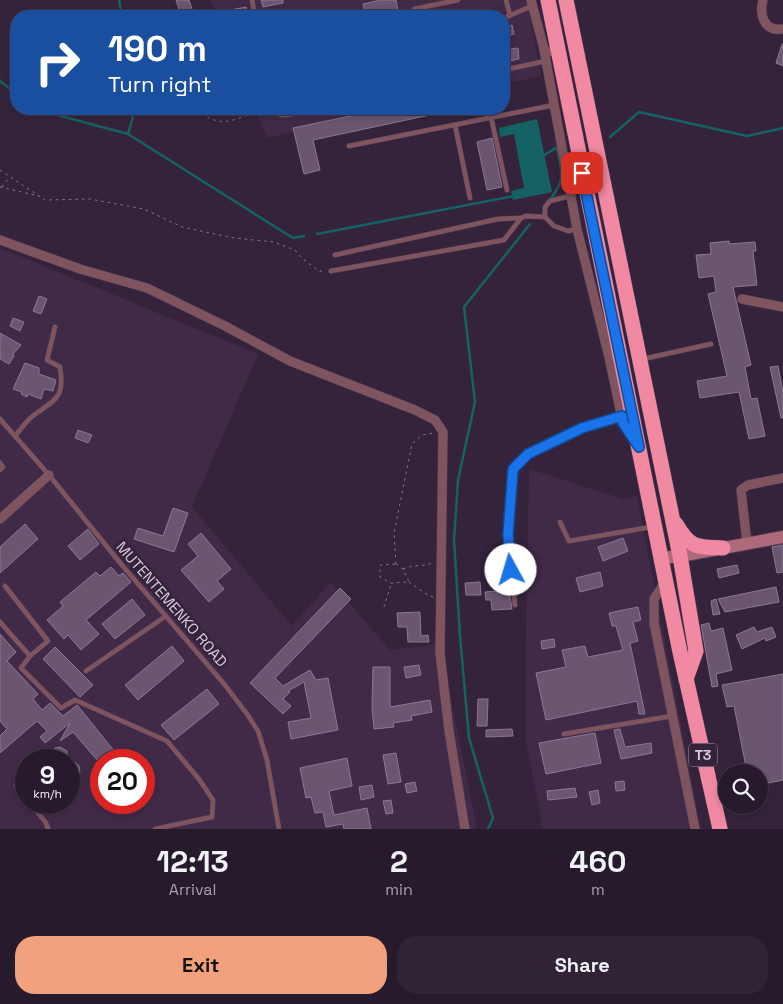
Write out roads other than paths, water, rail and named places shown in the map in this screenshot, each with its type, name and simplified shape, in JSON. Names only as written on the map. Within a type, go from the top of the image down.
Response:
[{"type":"highway","name":"T3","points":[[548,0],[550,56],[639,447],[686,681],[720,829]]},
{"type":"highway","points":[[566,0],[680,556],[696,651],[686,681]]},
{"type":"highway","points":[[672,518],[682,535],[697,547],[723,548]]},
{"type":"highway","points":[[684,580],[698,553]]},
{"type":"main road","points":[[662,558],[783,537]]},
{"type":"street","points":[[763,0],[761,17],[777,30],[783,29]]},
{"type":"street","points":[[532,3],[550,56],[554,105],[571,196],[623,423],[639,447]]},
{"type":"street","points":[[0,240],[80,269],[146,288],[225,326],[290,361],[415,410],[435,420],[443,432],[440,654],[449,731],[465,829]]},
{"type":"street","points":[[742,299],[783,307]]},
{"type":"street","points":[[0,519],[49,475]]},
{"type":"street","points":[[747,544],[741,490],[748,485],[783,478]]},
{"type":"street","points":[[666,581],[654,599],[654,623],[695,829]]},
{"type":"lane","points":[[413,10],[458,0]]},
{"type":"lane","points":[[510,15],[532,3]]},
{"type":"lane","points":[[510,68],[550,56]]},
{"type":"lane","points":[[510,114],[554,105]]},
{"type":"lane","points":[[349,146],[502,115]]},
{"type":"lane","points":[[492,117],[507,190]]},
{"type":"lane","points":[[455,125],[470,198]]},
{"type":"lane","points":[[545,217],[545,207],[550,201],[571,196]]},
{"type":"lane","points":[[335,255],[498,219],[526,216],[545,217],[554,226],[568,231],[578,229]]},
{"type":"lane","points":[[331,271],[504,240],[520,218]]},
{"type":"lane","points":[[15,436],[32,416],[56,400],[62,381],[60,367],[47,360],[55,327]]},
{"type":"lane","points":[[639,359],[711,344]]},
{"type":"lane","points":[[515,605],[508,534],[513,469],[528,454],[582,428],[622,416]]},
{"type":"lane","name":"MUTENTEMENKO ROAD","points":[[0,419],[225,685],[258,731],[267,760],[279,829]]},
{"type":"lane","points":[[0,463],[3,467],[0,470]]},
{"type":"lane","points":[[560,522],[569,541],[655,527]]},
{"type":"lane","points":[[5,586],[48,641],[30,656],[21,668],[61,708],[75,700],[167,741],[199,779],[213,800],[212,817],[155,829]]},
{"type":"lane","points":[[86,671],[166,616]]},
{"type":"lane","points":[[0,622],[30,656]]},
{"type":"lane","points":[[564,734],[672,716]]},
{"type":"lane","points":[[39,814],[48,829]]},
{"type":"waterway","points":[[119,0],[121,10]]},
{"type":"waterway","points":[[0,81],[10,89]]},
{"type":"waterway","points":[[610,137],[639,112],[747,136],[783,128]]},
{"type":"waterway","points":[[57,115],[128,134],[293,238],[304,236]]},
{"type":"waterway","points":[[128,134],[133,115]]},
{"type":"waterway","points":[[543,156],[557,147],[561,175],[558,187],[549,201]]},
{"type":"waterway","points":[[317,234],[514,196]]},
{"type":"waterway","points":[[488,829],[493,818],[469,738],[454,540],[458,480],[475,402],[464,307],[530,224]]}]
